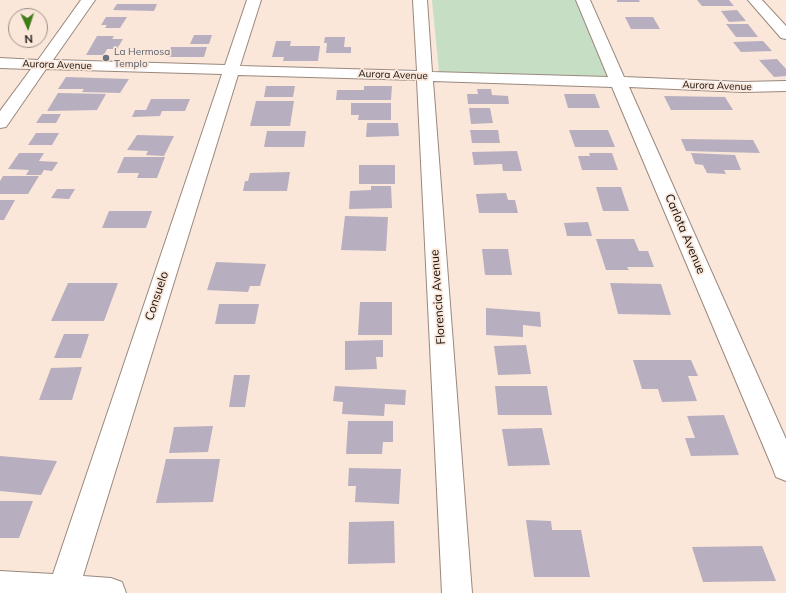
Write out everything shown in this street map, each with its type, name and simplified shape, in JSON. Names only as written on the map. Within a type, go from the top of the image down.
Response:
[{"type":"street","points":[[0,123],[88,0]]},
{"type":"street","name":"Consuelo","points":[[62,592],[230,70],[254,0]]},
{"type":"street","name":"Florencia Avenue","points":[[420,0],[457,593]]},
{"type":"street","name":"Carlota Avenue","points":[[583,0],[786,469]]},
{"type":"street","points":[[755,0],[786,35]]},
{"type":"street","name":"Aurora Avenue","points":[[0,63],[743,87],[786,86]]},
{"type":"street","points":[[0,586],[62,592],[111,593]]},
{"type":"green space","points":[[432,0],[575,0],[609,77],[439,72]]},
{"type":"building","points":[[617,0],[639,0],[640,2],[617,2]]},
{"type":"building","points":[[697,0],[729,0],[734,6],[702,6]]},
{"type":"building","points":[[117,4],[157,4],[154,11],[113,10]]},
{"type":"building","points":[[737,10],[746,21],[729,22],[721,11]]},
{"type":"building","points":[[106,17],[127,17],[120,28],[105,28],[107,25],[101,25]]},
{"type":"building","points":[[625,17],[653,17],[660,29],[631,29]]},
{"type":"building","points":[[726,24],[748,24],[758,37],[736,37]]},
{"type":"building","points":[[194,35],[212,35],[209,44],[190,44]]},
{"type":"building","points":[[97,36],[114,36],[112,39],[123,39],[117,49],[107,49],[104,55],[86,55]]},
{"type":"building","points":[[325,37],[345,37],[344,47],[351,47],[351,53],[326,53],[327,43],[324,43]]},
{"type":"building","points":[[276,41],[291,41],[290,46],[320,46],[318,61],[283,61],[284,57],[272,57]]},
{"type":"building","points":[[763,41],[772,51],[741,52],[733,42]]},
{"type":"building","points":[[171,47],[207,47],[204,57],[167,57]]},
{"type":"building","points":[[777,59],[786,69],[786,76],[774,77],[759,60]]},
{"type":"building","points":[[66,77],[129,79],[120,93],[82,92],[84,89],[58,89]]},
{"type":"building","points":[[266,86],[295,86],[293,97],[264,97]]},
{"type":"building","points":[[364,86],[392,86],[391,100],[336,100],[337,90],[364,90]]},
{"type":"building","points":[[477,89],[491,89],[492,95],[508,96],[509,104],[468,104],[467,94],[478,94]]},
{"type":"building","points":[[58,93],[106,94],[97,110],[47,111]]},
{"type":"building","points":[[564,94],[595,94],[600,108],[568,108]]},
{"type":"building","points":[[664,96],[725,97],[733,110],[671,110]]},
{"type":"building","points":[[151,99],[190,99],[185,111],[162,111],[160,116],[132,117],[135,110],[146,110]]},
{"type":"building","points":[[256,101],[294,101],[290,126],[250,126]]},
{"type":"building","points":[[351,103],[391,103],[391,120],[358,120],[359,115],[351,115]]},
{"type":"building","points":[[469,108],[490,108],[493,123],[471,124]]},
{"type":"building","points":[[42,114],[61,114],[56,123],[36,123]]},
{"type":"building","points":[[367,123],[398,123],[399,136],[366,137]]},
{"type":"building","points":[[470,130],[498,130],[500,143],[472,143]]},
{"type":"building","points":[[569,130],[608,130],[615,147],[575,147]]},
{"type":"building","points":[[267,131],[306,131],[304,147],[264,147]]},
{"type":"building","points":[[36,133],[59,133],[52,145],[28,145]]},
{"type":"building","points":[[137,135],[174,136],[164,156],[146,155],[148,151],[127,150]]},
{"type":"building","points":[[681,139],[753,140],[760,153],[686,151]]},
{"type":"building","points":[[517,151],[522,171],[503,171],[502,164],[474,165],[472,152]]},
{"type":"building","points":[[19,153],[44,153],[39,161],[58,162],[52,171],[44,170],[41,175],[26,175],[29,170],[8,169]]},
{"type":"building","points":[[589,153],[612,153],[618,170],[582,170],[578,156],[590,156]]},
{"type":"building","points":[[691,153],[735,155],[741,170],[724,170],[726,174],[707,173],[703,165],[695,164]]},
{"type":"building","points":[[124,157],[165,157],[157,178],[137,178],[139,173],[117,173]]},
{"type":"building","points":[[359,165],[395,165],[395,184],[359,184]]},
{"type":"building","points":[[290,172],[287,191],[243,191],[245,181],[248,181],[250,173]]},
{"type":"building","points":[[3,176],[39,176],[28,194],[0,194],[0,181]]},
{"type":"building","points":[[371,186],[391,186],[392,208],[349,209],[350,191],[371,190]]},
{"type":"building","points":[[596,187],[621,187],[629,211],[603,211]]},
{"type":"building","points":[[57,189],[75,189],[69,199],[51,198]]},
{"type":"building","points":[[506,193],[508,200],[515,200],[518,213],[479,213],[476,194]]},
{"type":"building","points":[[0,200],[15,200],[4,220],[0,220]]},
{"type":"building","points":[[109,211],[152,211],[146,228],[102,228]]},
{"type":"building","points":[[345,216],[388,217],[386,251],[341,250]]},
{"type":"building","points":[[588,222],[592,236],[567,236],[564,223]]},
{"type":"building","points":[[596,239],[634,239],[639,251],[648,251],[654,267],[627,267],[629,270],[606,270]]},
{"type":"building","points":[[482,249],[508,249],[512,275],[485,275]]},
{"type":"building","points":[[216,262],[266,264],[260,286],[250,286],[248,292],[207,290]]},
{"type":"building","points":[[68,283],[118,283],[104,321],[51,321]]},
{"type":"building","points":[[610,283],[661,284],[671,315],[618,314]]},
{"type":"building","points":[[360,302],[392,302],[392,335],[358,335]]},
{"type":"building","points":[[219,304],[259,304],[255,324],[215,324]]},
{"type":"building","points":[[486,308],[540,312],[541,327],[523,325],[523,337],[486,335]]},
{"type":"building","points":[[64,334],[89,334],[81,358],[54,358]]},
{"type":"building","points":[[383,340],[383,357],[376,357],[377,369],[345,370],[345,341]]},
{"type":"building","points":[[526,345],[531,374],[498,375],[494,346]]},
{"type":"building","points":[[633,360],[691,360],[698,376],[688,376],[697,401],[662,402],[658,389],[642,389]]},
{"type":"building","points":[[82,367],[72,400],[39,400],[51,368]]},
{"type":"building","points":[[234,375],[250,375],[245,407],[229,407]]},
{"type":"building","points":[[335,386],[406,390],[405,405],[385,404],[384,416],[342,414],[343,402],[333,401]]},
{"type":"building","points":[[495,386],[547,386],[552,415],[498,415]]},
{"type":"building","points":[[724,415],[739,455],[691,456],[685,438],[695,438],[687,416]]},
{"type":"building","points":[[348,421],[393,421],[393,442],[383,442],[382,454],[346,454]]},
{"type":"building","points":[[213,426],[208,452],[169,453],[174,427]]},
{"type":"building","points":[[542,428],[550,465],[508,466],[502,429]]},
{"type":"building","points":[[0,456],[57,461],[41,495],[0,491]]},
{"type":"building","points":[[166,459],[220,459],[213,502],[156,503]]},
{"type":"building","points":[[349,468],[401,469],[399,504],[355,502],[356,486],[348,486]]},
{"type":"building","points":[[0,501],[33,501],[19,538],[0,538]]},
{"type":"building","points":[[526,520],[551,521],[552,530],[581,530],[590,577],[534,577]]},
{"type":"building","points":[[394,521],[395,563],[348,564],[349,522]]},
{"type":"building","points":[[762,546],[776,581],[703,582],[692,547]]},
{"type":"place","name":"La Hermosa Templo","points":[[106,58]]}]
